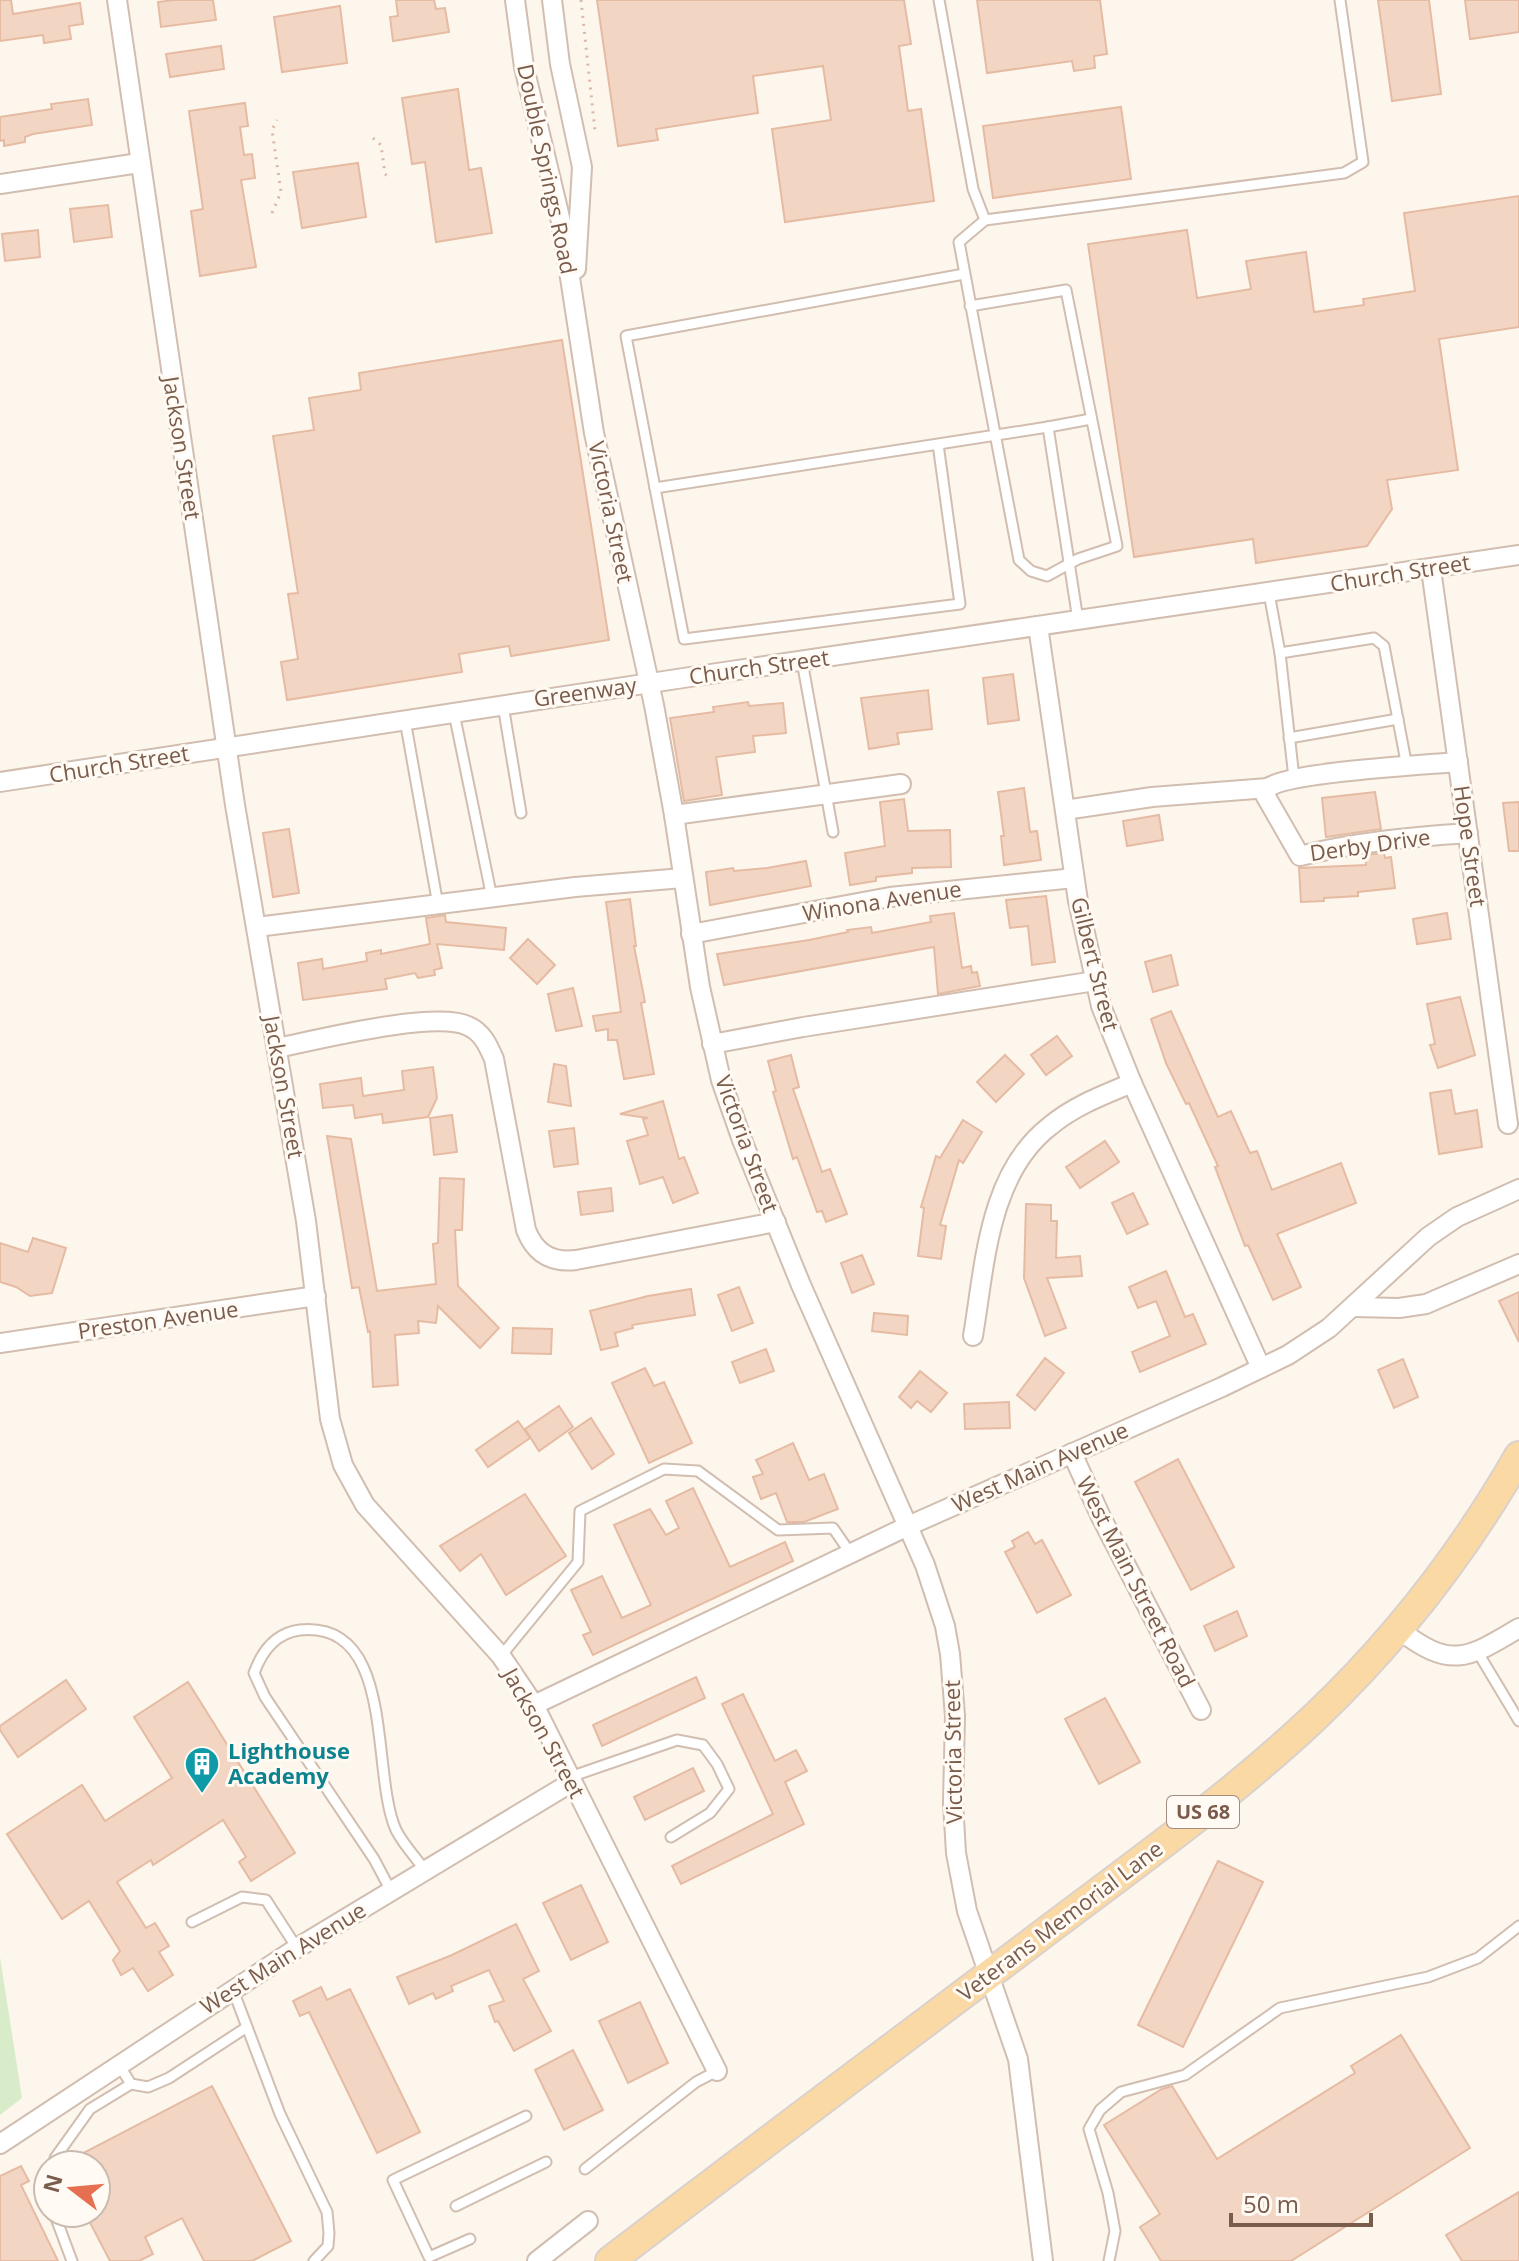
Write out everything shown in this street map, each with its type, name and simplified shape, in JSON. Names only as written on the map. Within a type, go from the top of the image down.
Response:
[{"type":"main road","name":"Veterans Memorial Lane","points":[[610,2261],[990,1975],[1278,1751],[1344,1689],[1398,1629],[1458,1553],[1519,1456]]},
{"type":"street","name":"Jackson Street","points":[[117,0],[235,805],[303,1199],[330,1419],[349,1479],[379,1521],[501,1656],[534,1705],[717,2071]]},
{"type":"street","name":"Double Springs Road","points":[[515,0],[524,67],[556,196],[574,287]]},
{"type":"street","name":"Double Springs Road","points":[[552,0],[560,64],[582,167],[574,287]]},
{"type":"street","points":[[0,184],[139,163]]},
{"type":"street","name":"Victoria Street","points":[[574,287],[594,433],[649,684],[674,815],[691,934],[721,1080],[742,1140],[813,1313],[938,1601],[950,1654],[955,1716],[953,1802],[956,1853],[967,1911],[1021,2079],[1043,2261]]},
{"type":"street","name":"Church Street","points":[[0,782],[1519,555]]},
{"type":"street","name":"Hope Street","points":[[1431,569],[1508,1124]]},
{"type":"street","name":"Gilbert Street","points":[[1038,626],[1074,878],[1105,1017],[1261,1368]]},
{"type":"street","points":[[1065,810],[1152,797],[1268,788],[1280,780],[1294,778],[1458,762]]},
{"type":"street","points":[[674,815],[901,784]]},
{"type":"street","name":"Derby Drive","points":[[1268,788],[1265,795],[1300,856],[1399,838],[1468,833]]},
{"type":"street","points":[[257,927],[609,883],[683,878]]},
{"type":"street","name":"Winona Avenue","points":[[691,934],[905,895],[1074,878]]},
{"type":"street","points":[[712,1044],[1095,981]]},
{"type":"street","points":[[277,1048],[363,1030],[434,1021],[460,1023],[475,1030],[486,1042],[494,1059],[516,1190],[526,1230],[532,1246],[544,1255],[559,1260],[576,1260],[776,1222]]},
{"type":"street","points":[[973,1336],[991,1231],[1012,1170],[1034,1139],[1049,1126],[1080,1105],[1132,1083]]},
{"type":"street","name":"West Main Avenue","points":[[534,1705],[908,1526],[1261,1368],[1304,1345],[1353,1307],[1428,1237],[1457,1217],[1519,1189]]},
{"type":"street","points":[[1353,1307],[1399,1308],[1426,1304],[1519,1264]]},
{"type":"street","name":"Preston Avenue","points":[[0,1343],[316,1296]]},
{"type":"street","name":"West Main Street Road","points":[[1072,1453],[1201,1710]]},
{"type":"street","points":[[1398,1629],[1418,1644],[1446,1656],[1461,1657],[1519,1628]]},
{"type":"street","name":"West Main Avenue","points":[[0,2144],[297,1948],[571,1780]]},
{"type":"street","points":[[537,2261],[588,2221]]},
{"type":"lane","points":[[939,0],[973,189],[985,220]]},
{"type":"lane","points":[[970,306],[1066,290],[1117,546],[1047,576],[1031,571],[1019,560],[970,306],[959,242],[985,220],[1344,173],[1363,162],[1340,0]]},
{"type":"lane","points":[[938,444],[960,604],[684,639],[626,336],[964,274]]},
{"type":"lane","points":[[655,488],[1091,419]]},
{"type":"lane","points":[[1048,427],[1078,620]]},
{"type":"lane","points":[[1269,593],[1280,653],[1294,778]]},
{"type":"lane","points":[[1280,653],[1374,638],[1384,646],[1407,767]]},
{"type":"lane","points":[[802,661],[833,832]]},
{"type":"lane","points":[[503,705],[521,813]]},
{"type":"lane","points":[[454,713],[492,898]]},
{"type":"lane","points":[[1289,738],[1398,719]]},
{"type":"lane","points":[[405,720],[438,905]]},
{"type":"lane","points":[[501,1656],[578,1562],[580,1511],[664,1469],[698,1471],[778,1530],[833,1528],[851,1554]]},
{"type":"lane","points":[[391,1891],[374,1859],[265,1697],[254,1673],[262,1653],[286,1632],[314,1629],[344,1639],[359,1658],[377,1707],[383,1776],[396,1830],[425,1870]]},
{"type":"lane","points":[[1477,1651],[1519,1721]]},
{"type":"lane","points":[[571,1780],[677,1740],[703,1745],[729,1789],[710,1813],[671,1837]]},
{"type":"lane","points":[[192,1922],[242,1897],[266,1900],[297,1948]]},
{"type":"lane","points":[[1109,2261],[1115,2231],[1108,2193],[1089,2129],[1100,2110],[1121,2092],[1185,2075],[1280,2008],[1428,1977],[1478,1958],[1519,1926]]},
{"type":"lane","points":[[233,1990],[280,2114],[327,2212],[328,2246],[314,2261]]},
{"type":"lane","points":[[61,2149],[90,2109],[131,2084],[148,2087],[169,2078],[247,2027]]},
{"type":"lane","points":[[119,2064],[131,2084]]},
{"type":"lane","points":[[585,2169],[696,2082],[717,2071]]},
{"type":"lane","points":[[470,2239],[429,2257],[393,2180],[526,2116]]},
{"type":"lane","points":[[456,2206],[546,2162]]},
{"type":"lane","points":[[60,2229],[72,2261]]},
{"type":"path","points":[[581,0],[595,134]]},
{"type":"path","points":[[272,213],[281,192],[272,130],[277,120]]},
{"type":"path","points":[[373,138],[381,145],[385,174],[391,179]]},
{"type":"green space","points":[[0,1957],[22,2098],[0,2115]]},
{"type":"building","points":[[0,0],[11,0],[13,14],[80,3],[83,24],[69,26],[71,39],[44,43],[43,35],[0,41]]},
{"type":"building","points":[[213,0],[216,20],[161,27],[158,2]]},
{"type":"building","points":[[396,0],[434,0],[436,9],[445,8],[449,32],[393,41],[390,17],[398,16]]},
{"type":"building","points":[[597,0],[904,0],[911,44],[899,46],[908,111],[921,109],[934,201],[785,222],[772,129],[831,120],[823,66],[753,76],[758,113],[656,129],[658,140],[618,146]]},
{"type":"building","points":[[977,0],[1100,0],[1107,54],[1094,56],[1095,68],[1074,71],[1072,61],[987,73]]},
{"type":"building","points":[[1378,0],[1429,0],[1441,94],[1392,101]]},
{"type":"building","points":[[1465,0],[1519,0],[1519,32],[1470,39]]},
{"type":"building","points":[[340,6],[347,63],[282,72],[274,17]]},
{"type":"building","points":[[221,46],[224,69],[170,77],[166,54]]},
{"type":"building","points":[[458,89],[469,170],[481,168],[492,233],[436,242],[425,162],[412,164],[402,98]]},
{"type":"building","points":[[88,99],[92,125],[33,134],[25,137],[25,142],[4,146],[4,140],[0,141],[0,117],[52,109],[51,104]]},
{"type":"building","points":[[245,103],[248,126],[240,127],[244,155],[252,154],[255,178],[241,180],[256,267],[200,276],[191,211],[203,209],[189,111]]},
{"type":"building","points":[[1121,107],[1131,179],[993,198],[983,126]]},
{"type":"building","points":[[358,163],[366,217],[302,228],[293,172]]},
{"type":"building","points":[[1519,196],[1519,327],[1439,339],[1458,470],[1387,480],[1392,509],[1367,546],[1256,563],[1253,539],[1134,557],[1088,244],[1187,230],[1197,298],[1251,289],[1246,261],[1306,252],[1314,312],[1364,305],[1363,299],[1415,291],[1404,213]]},
{"type":"building","points":[[108,205],[112,237],[74,242],[70,209]]},
{"type":"building","points":[[38,230],[40,257],[5,261],[2,234]]},
{"type":"building","points":[[562,340],[609,640],[511,656],[509,646],[459,654],[462,672],[287,700],[281,662],[298,659],[288,594],[298,593],[273,436],[314,430],[309,398],[361,390],[359,373]]},
{"type":"building","points":[[1013,674],[1019,720],[988,724],[983,678]]},
{"type":"building","points":[[928,690],[932,729],[897,733],[899,744],[869,749],[861,698]]},
{"type":"building","points":[[748,702],[749,706],[783,703],[786,733],[753,736],[755,752],[716,757],[722,795],[684,801],[670,718],[714,712],[713,707]]},
{"type":"building","points":[[1024,788],[1030,832],[1037,831],[1041,860],[1004,865],[998,792]]},
{"type":"building","points":[[1375,792],[1381,829],[1326,837],[1322,798]]},
{"type":"building","points":[[904,799],[908,831],[950,830],[951,867],[912,868],[912,873],[876,877],[876,881],[850,885],[845,853],[885,846],[880,802]]},
{"type":"building","points":[[1519,802],[1519,851],[1509,851],[1503,803]]},
{"type":"building","points":[[1159,815],[1163,840],[1127,846],[1123,821]]},
{"type":"building","points":[[289,829],[299,893],[273,897],[263,833]]},
{"type":"building","points":[[1384,853],[1385,858],[1391,857],[1395,888],[1358,892],[1358,896],[1301,902],[1299,868],[1366,865],[1365,855]]},
{"type":"building","points":[[806,861],[811,886],[710,905],[706,872],[767,868]]},
{"type":"building","points":[[1046,896],[1055,962],[1032,965],[1028,926],[1010,928],[1006,900]]},
{"type":"building","points":[[630,899],[634,946],[645,1002],[641,1003],[654,1074],[624,1079],[617,1040],[608,1040],[608,1029],[596,1031],[593,1016],[621,1012],[606,902]]},
{"type":"building","points":[[954,913],[962,968],[971,966],[972,973],[977,972],[980,986],[938,994],[934,947],[724,985],[717,954],[809,940],[847,930],[871,927],[872,933],[931,922],[930,916]]},
{"type":"building","points":[[1447,913],[1451,939],[1417,944],[1413,919]]},
{"type":"building","points":[[445,915],[446,922],[506,928],[504,950],[437,944],[442,968],[434,970],[435,975],[418,978],[415,973],[385,979],[387,989],[303,1000],[298,963],[322,959],[323,969],[367,961],[366,953],[381,950],[381,954],[430,944],[426,918]]},
{"type":"building","points":[[528,939],[555,965],[537,984],[510,958]]},
{"type":"building","points":[[1171,955],[1178,985],[1153,992],[1145,962]]},
{"type":"building","points":[[573,988],[582,1026],[556,1031],[548,994]]},
{"type":"building","points":[[1460,997],[1475,1055],[1438,1068],[1430,1045],[1435,1044],[1427,1004]]},
{"type":"building","points":[[1171,1011],[1218,1117],[1231,1111],[1250,1153],[1257,1151],[1272,1190],[1341,1163],[1356,1203],[1277,1234],[1301,1287],[1273,1300],[1248,1245],[1245,1246],[1215,1167],[1218,1166],[1189,1103],[1186,1104],[1166,1063],[1151,1019]]},
{"type":"building","points":[[1057,1036],[1072,1056],[1046,1075],[1031,1055]]},
{"type":"building","points":[[791,1055],[799,1087],[793,1089],[822,1172],[830,1169],[847,1214],[826,1222],[822,1211],[817,1212],[797,1157],[793,1159],[773,1092],[776,1091],[768,1061]]},
{"type":"building","points":[[1005,1055],[1024,1074],[996,1102],[977,1082]]},
{"type":"building","points":[[554,1064],[566,1066],[571,1106],[548,1102]]},
{"type":"building","points":[[433,1067],[437,1098],[428,1117],[383,1123],[382,1114],[355,1118],[353,1105],[323,1108],[320,1084],[361,1078],[363,1096],[404,1090],[402,1071]]},
{"type":"building","points":[[1451,1090],[1455,1114],[1477,1110],[1482,1147],[1439,1154],[1430,1093]]},
{"type":"building","points":[[663,1101],[679,1159],[684,1157],[698,1193],[673,1203],[663,1177],[640,1184],[627,1141],[648,1135],[643,1119],[648,1118],[620,1114]]},
{"type":"building","points":[[452,1115],[457,1152],[434,1155],[430,1118]]},
{"type":"building","points":[[963,1120],[982,1132],[963,1163],[959,1160],[940,1225],[946,1226],[941,1259],[918,1256],[924,1208],[921,1207],[936,1156],[940,1158]]},
{"type":"building","points":[[574,1128],[578,1164],[554,1167],[549,1131]]},
{"type":"building","points":[[327,1136],[351,1139],[377,1291],[436,1284],[433,1244],[438,1243],[440,1178],[464,1179],[462,1230],[455,1230],[458,1286],[499,1328],[480,1348],[438,1306],[436,1323],[418,1321],[419,1333],[395,1335],[398,1385],[373,1387],[370,1331],[359,1287],[352,1288]]},
{"type":"building","points":[[1105,1141],[1119,1162],[1080,1188],[1066,1167]]},
{"type":"building","points":[[611,1188],[613,1211],[581,1215],[578,1192]]},
{"type":"building","points":[[1133,1193],[1148,1224],[1127,1234],[1112,1203]]},
{"type":"building","points":[[1026,1204],[1051,1205],[1051,1221],[1057,1221],[1056,1258],[1080,1256],[1082,1276],[1047,1278],[1066,1328],[1045,1336],[1024,1278]]},
{"type":"building","points":[[33,1238],[66,1248],[52,1293],[30,1296],[0,1282],[0,1243],[28,1252]]},
{"type":"building","points":[[862,1255],[874,1284],[852,1293],[841,1263]]},
{"type":"building","points":[[1166,1271],[1185,1317],[1193,1314],[1206,1344],[1140,1372],[1132,1352],[1170,1336],[1156,1301],[1138,1308],[1129,1287]]},
{"type":"building","points":[[739,1287],[753,1323],[732,1331],[718,1295]]},
{"type":"building","points":[[691,1289],[695,1315],[632,1325],[633,1328],[615,1333],[618,1346],[601,1350],[590,1311]]},
{"type":"building","points":[[1519,1292],[1519,1342],[1499,1301]]},
{"type":"building","points":[[874,1313],[908,1316],[907,1335],[872,1331]]},
{"type":"building","points":[[513,1328],[552,1329],[551,1354],[512,1353]]},
{"type":"building","points":[[766,1349],[774,1371],[740,1383],[732,1362]]},
{"type":"building","points":[[1045,1358],[1064,1373],[1035,1410],[1017,1395]]},
{"type":"building","points":[[1403,1359],[1418,1397],[1394,1408],[1378,1370]]},
{"type":"building","points":[[645,1368],[654,1386],[664,1382],[692,1443],[649,1463],[612,1383]]},
{"type":"building","points":[[920,1371],[947,1393],[931,1412],[917,1401],[911,1408],[899,1397]]},
{"type":"building","points":[[1009,1402],[1010,1428],[965,1429],[964,1404]]},
{"type":"building","points":[[559,1406],[573,1427],[539,1451],[525,1429]]},
{"type":"building","points":[[591,1418],[614,1454],[592,1469],[569,1433]]},
{"type":"building","points":[[518,1421],[530,1438],[488,1467],[476,1450]]},
{"type":"building","points":[[793,1443],[809,1480],[824,1474],[838,1509],[804,1522],[787,1522],[776,1493],[761,1499],[753,1477],[763,1474],[756,1460]]},
{"type":"building","points":[[1178,1459],[1234,1567],[1191,1590],[1135,1482]]},
{"type":"building","points":[[693,1488],[730,1567],[785,1542],[793,1561],[593,1655],[583,1635],[591,1632],[571,1590],[602,1576],[622,1618],[651,1605],[614,1525],[650,1509],[666,1535],[679,1528],[666,1501]]},
{"type":"building","points":[[525,1494],[566,1556],[506,1595],[481,1554],[460,1571],[440,1546]]},
{"type":"building","points":[[1028,1532],[1035,1544],[1042,1540],[1071,1595],[1037,1613],[1005,1552],[1015,1547],[1012,1541]]},
{"type":"building","points":[[1237,1611],[1247,1636],[1215,1651],[1204,1626]]},
{"type":"building","points":[[696,1677],[705,1698],[602,1746],[593,1725]]},
{"type":"building","points":[[66,1680],[86,1709],[18,1757],[0,1726]]},
{"type":"building","points":[[188,1682],[295,1853],[251,1881],[239,1862],[246,1857],[223,1820],[153,1865],[151,1860],[117,1882],[146,1928],[155,1923],[169,1946],[159,1952],[173,1975],[148,1991],[133,1968],[121,1975],[113,1960],[120,1951],[89,1901],[62,1919],[7,1834],[82,1785],[105,1821],[172,1778],[134,1717]]},
{"type":"building","points":[[743,1694],[775,1761],[796,1750],[807,1771],[785,1782],[804,1824],[681,1884],[672,1866],[773,1814],[722,1704]]},
{"type":"building","points":[[1105,1698],[1140,1762],[1099,1784],[1065,1719]]},
{"type":"building","points":[[693,1768],[704,1791],[645,1820],[634,1797]]},
{"type":"building","points":[[1218,1861],[1263,1882],[1183,2047],[1138,2025]]},
{"type":"building","points":[[581,1885],[608,1942],[571,1960],[543,1903]]},
{"type":"building","points":[[516,1924],[539,1971],[523,1979],[551,2031],[514,2051],[498,2021],[495,2022],[489,2006],[504,2001],[489,1970],[451,1986],[453,1991],[436,1999],[433,1993],[409,2004],[397,1977]]},
{"type":"building","points":[[321,1987],[327,2000],[350,1989],[420,2132],[377,2153],[309,2012],[300,2016],[293,2001]]},
{"type":"building","points":[[640,2002],[668,2063],[628,2083],[599,2021]]},
{"type":"building","points":[[1401,2035],[1470,2148],[1291,2261],[1161,2261],[1140,2227],[1160,2214],[1104,2125],[1172,2086],[1217,2159],[1355,2073],[1351,2066]]},
{"type":"building","points":[[573,2050],[603,2110],[564,2130],[535,2070]]},
{"type":"building","points":[[212,2086],[291,2241],[252,2261],[204,2261],[182,2218],[145,2237],[153,2254],[139,2261],[110,2261],[93,2229],[112,2229],[112,2149],[91,2149]]},
{"type":"building","points":[[21,2166],[29,2181],[21,2185],[32,2208],[32,2229],[42,2229],[58,2261],[0,2261],[0,2176]]},
{"type":"building","points":[[1519,2192],[1519,2261],[1462,2261],[1446,2235]]},
{"type":"place","name":"Lighthouse Academy","points":[[202,1795]]}]
